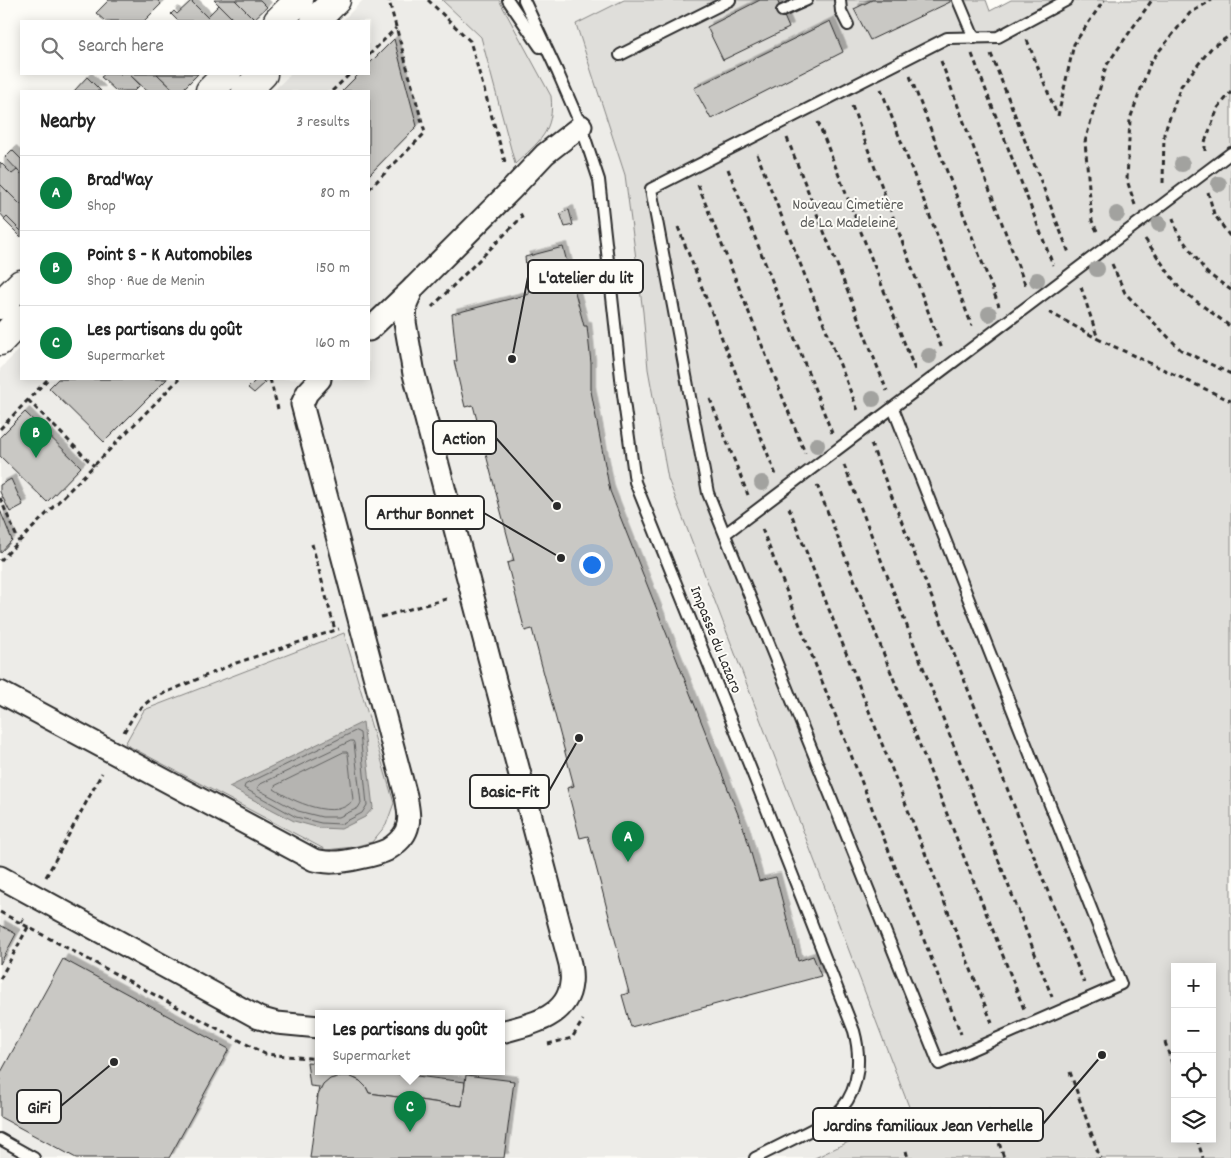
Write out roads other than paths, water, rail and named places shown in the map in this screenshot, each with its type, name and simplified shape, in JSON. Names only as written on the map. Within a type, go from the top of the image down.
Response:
[{"type":"main road","points":[[279,20],[299,0]]},
{"type":"main road","points":[[316,20],[336,0]]},
{"type":"main road","points":[[211,90],[226,75]]},
{"type":"main road","points":[[247,90],[263,75]]},
{"type":"main road","points":[[0,305],[20,285]]},
{"type":"main road","points":[[0,341],[20,320]]},
{"type":"street","points":[[370,329],[545,154],[581,126]]},
{"type":"street","points":[[413,288],[406,304],[405,322],[414,374],[570,964],[571,984],[569,994],[564,1003],[557,1010],[538,1022],[505,1031]]},
{"type":"street","points":[[0,692],[314,860],[335,862],[365,856],[387,850],[402,838],[409,822],[406,796],[302,404],[310,389],[319,380]]},
{"type":"street","points":[[0,877],[259,1018],[277,1023],[315,1027]]},
{"type":"lane","points":[[508,0],[558,73]]},
{"type":"lane","points":[[524,0],[558,73]]},
{"type":"lane","points":[[620,55],[730,0]]},
{"type":"lane","points":[[782,11],[806,0]]},
{"type":"lane","points":[[840,0],[841,11],[848,25]]},
{"type":"lane","points":[[958,0],[970,38]]},
{"type":"lane","points":[[893,408],[1121,984],[939,1064],[708,493],[651,189],[947,38],[998,37],[1066,0]]},
{"type":"lane","name":"Impasse du Lazaro","points":[[558,73],[581,126],[599,180],[622,387],[636,482],[858,1044],[856,1077],[853,1089],[842,1108],[821,1125],[755,1158]]},
{"type":"lane","points":[[725,534],[1231,153]]},
{"type":"lane","points":[[0,1139],[34,1158]]},
{"type":"water","points":[[363,722],[373,808],[365,817],[341,829],[320,828],[294,821],[229,787]]},
{"type":"place","name":"L'atelier du lit","points":[[512,359]]},
{"type":"place","name":"Point S - K Automobiles","points":[[36,458]]},
{"type":"place","name":"Action","points":[[557,506]]},
{"type":"place","name":"Arthur Bonnet","points":[[561,558]]},
{"type":"place","name":"Basic-Fit","points":[[579,738]]},
{"type":"place","name":"Brad'Way","points":[[628,862]]},
{"type":"place","name":"Jardins familiaux Jean Verhelle","points":[[1102,1055]]},
{"type":"place","name":"GiFi","points":[[114,1062]]},
{"type":"place","name":"Les partisans du goût","points":[[410,1132]]},
{"type":"park label","name":"Nouveau Cimetière de La Madeleine","points":[[848,214]]}]
